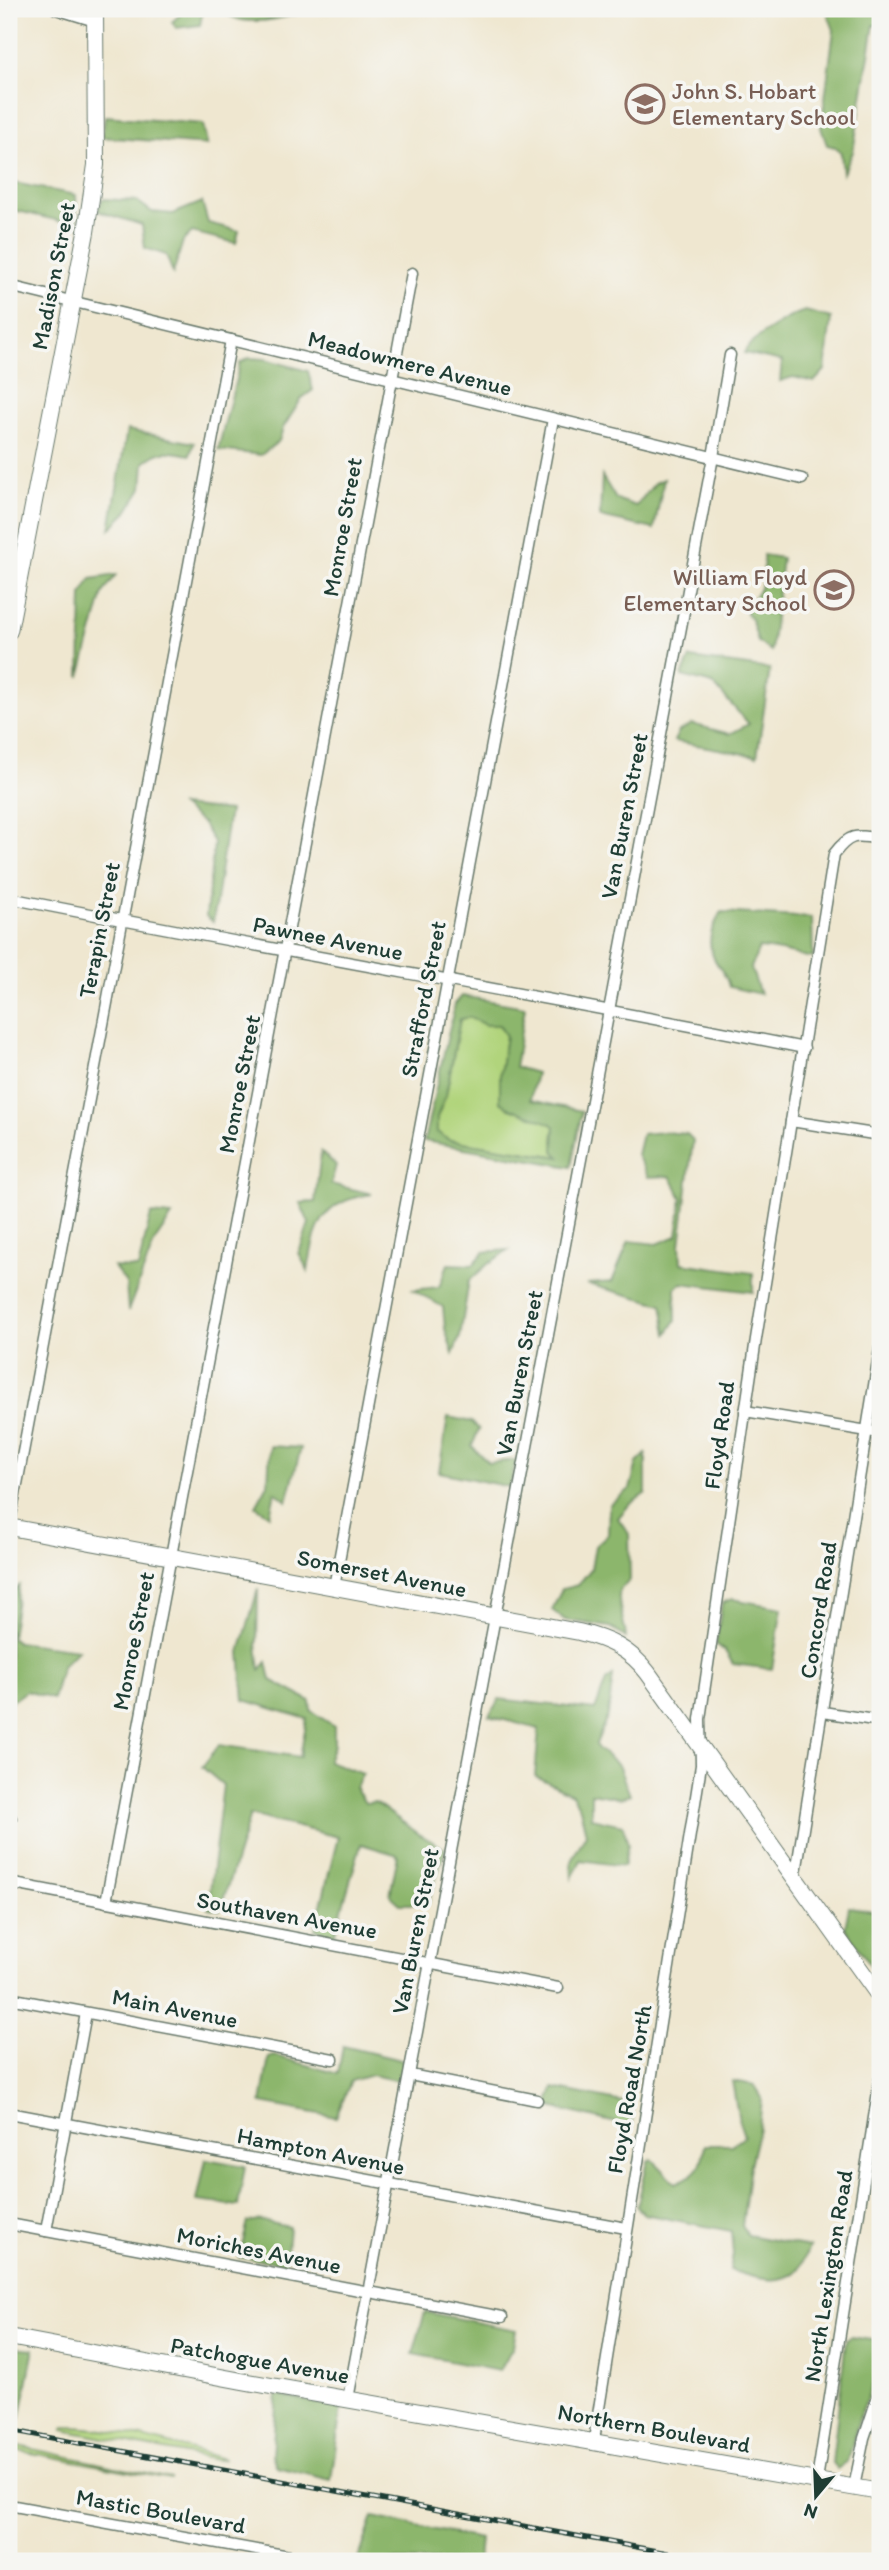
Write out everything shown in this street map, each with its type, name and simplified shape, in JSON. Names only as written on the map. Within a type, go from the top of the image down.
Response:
[{"type":"street","points":[[56,9],[95,15]]},
{"type":"street","name":"Madison Street","points":[[9,631],[96,165],[95,15]]},
{"type":"street","name":"Monroe Street","points":[[106,1902],[412,273]]},
{"type":"street","name":"Meadowmere Avenue","points":[[9,286],[802,479]]},
{"type":"street","name":"Terapin Street","points":[[9,1527],[231,340]]},
{"type":"street","name":"Van Buren Street","points":[[348,2399],[730,355]]},
{"type":"street","name":"Strafford Street","points":[[334,1587],[553,419]]},
{"type":"street","name":"Floyd Road","points":[[700,1745],[700,1719],[745,1412],[834,854],[844,841],[855,835],[880,839]]},
{"type":"street","name":"Pawnee Avenue","points":[[9,898],[448,982],[609,1009],[804,1048]]},
{"type":"street","points":[[792,1121],[880,1135]]},
{"type":"street","name":"Concord Road","points":[[795,1879],[880,1348]]},
{"type":"street","points":[[745,1412],[880,1433]]},
{"type":"street","name":"Somerset Avenue","points":[[9,1527],[597,1636],[619,1645],[643,1666],[700,1745]]},
{"type":"street","points":[[823,1712],[880,1721]]},
{"type":"street","points":[[700,1745],[880,1997]]},
{"type":"street","name":"Floyd Road North","points":[[594,2440],[626,2228],[668,1982],[701,1765],[700,1745]]},
{"type":"street","name":"Southaven Avenue","points":[[9,1883],[558,1988]]},
{"type":"street","name":"Main Avenue","points":[[9,1998],[333,2059]]},
{"type":"street","points":[[46,2231],[86,2012]]},
{"type":"street","points":[[410,2075],[537,2100]]},
{"type":"street","name":"North Lexington Road","points":[[817,2480],[880,2079]]},
{"type":"street","name":"Hampton Avenue","points":[[9,2113],[626,2228]]},
{"type":"street","name":"Moriches Avenue","points":[[9,2224],[502,2317]]},
{"type":"street","name":"Patchogue Avenue","points":[[9,2337],[503,2425]]},
{"type":"street","points":[[854,2487],[864,2438],[880,2390]]},
{"type":"street","name":"Northern Boulevard","points":[[503,2425],[880,2492]]},
{"type":"street","name":"Mastic Boulevard","points":[[9,2505],[289,2556],[304,2561]]},
{"type":"green space","points":[[186,9],[203,9],[200,25],[176,28],[172,22]]},
{"type":"green space","points":[[221,9],[298,9],[300,13],[270,20],[248,21],[229,15]]},
{"type":"green space","points":[[826,9],[880,9],[880,26],[874,25],[853,152],[843,173],[841,153],[835,147],[827,145],[821,128],[834,30]]},
{"type":"green space","points":[[105,116],[203,124],[207,145],[102,137]]},
{"type":"green space","points":[[9,182],[76,195],[77,225],[9,209]]},
{"type":"green space","points":[[102,199],[137,201],[152,212],[173,214],[202,202],[208,223],[239,231],[236,243],[192,232],[183,241],[173,273],[166,255],[145,248],[142,225],[98,211]]},
{"type":"green space","points":[[805,311],[831,318],[825,370],[814,382],[793,377],[780,381],[782,361],[744,353],[771,328]]},
{"type":"green space","points":[[249,358],[265,359],[308,371],[313,390],[302,398],[283,428],[279,441],[261,455],[218,450],[240,363]]},
{"type":"green space","points":[[127,430],[194,443],[190,455],[166,452],[155,455],[144,463],[142,488],[127,512],[110,529]]},
{"type":"green space","points":[[602,476],[616,499],[636,506],[655,483],[664,479],[654,529],[600,517]]},
{"type":"green space","points":[[763,555],[782,558],[771,651],[758,642],[752,621],[743,607],[755,596],[762,584]]},
{"type":"green space","points":[[116,575],[103,593],[80,677],[82,594],[91,579]]},
{"type":"green space","points":[[690,658],[770,669],[757,756],[674,741],[679,731],[692,724],[730,734],[749,724],[713,684],[682,676]]},
{"type":"green space","points":[[181,806],[229,811],[213,922],[206,916],[214,843],[203,824]]},
{"type":"green space","points":[[722,912],[812,918],[813,958],[759,948],[751,968],[760,994],[729,987],[713,956],[710,944],[713,927]]},
{"type":"green space","points":[[462,996],[525,1007],[515,1067],[536,1073],[530,1100],[582,1111],[571,1167],[424,1141],[455,1004]],"holes":[[[470,1017],[485,1025],[499,1025],[506,1036],[500,1074],[500,1102],[555,1126],[554,1151],[560,1157],[449,1140],[437,1132],[437,1117],[446,1095],[460,1019]]]},
{"type":"green space","points":[[470,1017],[485,1025],[499,1025],[506,1036],[500,1074],[509,1108],[541,1118],[555,1126],[553,1139],[561,1157],[449,1140],[437,1132],[437,1117],[446,1095],[460,1019]]},
{"type":"green space","points":[[642,1134],[687,1134],[693,1140],[680,1245],[681,1263],[753,1273],[753,1292],[682,1283],[675,1288],[676,1320],[667,1334],[662,1304],[587,1284],[612,1282],[629,1241],[657,1244],[677,1236],[682,1198],[670,1176],[648,1177],[637,1155]]},
{"type":"green space","points":[[321,1152],[336,1165],[331,1184],[372,1194],[341,1203],[323,1218],[314,1241],[308,1271],[299,1253],[309,1223],[300,1203],[315,1202]]},
{"type":"green space","points":[[151,1214],[172,1216],[155,1241],[128,1311],[126,1283],[114,1267],[138,1268]]},
{"type":"green space","points":[[509,1250],[469,1281],[460,1337],[453,1354],[445,1329],[443,1307],[413,1290],[439,1287],[448,1264],[473,1265],[484,1252]]},
{"type":"green space","points":[[448,1417],[472,1422],[479,1429],[472,1446],[488,1463],[516,1460],[510,1487],[439,1472]]},
{"type":"green space","points":[[270,1446],[301,1448],[287,1501],[275,1492],[270,1515],[256,1506],[268,1484]]},
{"type":"green space","points":[[646,1454],[646,1493],[629,1505],[618,1518],[629,1534],[630,1580],[620,1589],[619,1595],[626,1638],[610,1627],[565,1620],[552,1610],[562,1589],[578,1585],[591,1569],[595,1546],[608,1534],[609,1505],[630,1489],[637,1463]]},
{"type":"green space","points":[[19,1586],[11,1637],[17,1642],[78,1650],[62,1666],[53,1699],[26,1691],[10,1702],[9,1707],[9,1596]]},
{"type":"green space","points":[[258,1589],[257,1644],[260,1670],[267,1662],[271,1680],[310,1701],[311,1711],[334,1726],[334,1745],[328,1761],[363,1774],[355,1787],[365,1803],[375,1802],[445,1849],[428,1904],[400,1904],[390,1895],[398,1855],[361,1844],[334,1936],[315,1929],[338,1837],[250,1815],[220,1910],[208,1908],[223,1785],[202,1767],[219,1745],[300,1757],[307,1719],[244,1700],[240,1652]]},
{"type":"green space","points":[[732,1599],[782,1608],[772,1669],[733,1664],[725,1651],[716,1644],[722,1603]]},
{"type":"green space","points":[[613,1676],[608,1715],[596,1744],[598,1749],[618,1765],[630,1795],[620,1798],[591,1793],[591,1818],[623,1825],[628,1844],[624,1866],[581,1860],[572,1878],[571,1861],[586,1834],[580,1808],[572,1794],[535,1776],[539,1729],[489,1716],[499,1699],[595,1710],[606,1681]]},
{"type":"green space","points":[[849,1907],[880,1912],[880,1975],[845,1928]]},
{"type":"green space","points":[[343,2046],[409,2062],[399,2081],[372,2075],[351,2081],[336,2117],[261,2103],[269,2057],[276,2056],[338,2074]]},
{"type":"green space","points":[[732,2081],[754,2085],[762,2098],[742,2226],[748,2235],[809,2247],[799,2268],[784,2278],[766,2279],[730,2270],[733,2255],[731,2231],[644,2214],[637,2207],[648,2161],[652,2159],[676,2183],[698,2170],[705,2145],[732,2145],[744,2136]]},
{"type":"green space","points":[[553,2088],[633,2104],[632,2127],[547,2106]]},
{"type":"green space","points":[[206,2159],[245,2166],[238,2206],[197,2201]]},
{"type":"green space","points":[[258,2220],[289,2227],[286,2263],[239,2258],[248,2222]]},
{"type":"green space","points":[[425,2312],[516,2330],[513,2346],[499,2371],[413,2354]]},
{"type":"green space","points":[[851,2337],[880,2341],[880,2366],[859,2418],[848,2461],[837,2469],[832,2463],[846,2340]]},
{"type":"green space","points":[[11,2347],[34,2349],[20,2419],[9,2418]]},
{"type":"green space","points":[[277,2395],[341,2408],[331,2480],[277,2467],[272,2455]]},
{"type":"green space","points":[[64,2427],[125,2433],[224,2459],[216,2460],[63,2430]]},
{"type":"green space","points":[[9,2444],[171,2479],[9,2449]]},
{"type":"green space","points":[[373,2517],[480,2539],[478,2561],[358,2561]]},
{"type":"railway","points":[[9,2430],[711,2561]]},
{"type":"place","name":"John S. Hobart Elementary School","points":[[645,104]]},
{"type":"place","name":"William Floyd Elementary School","points":[[834,590]]}]
